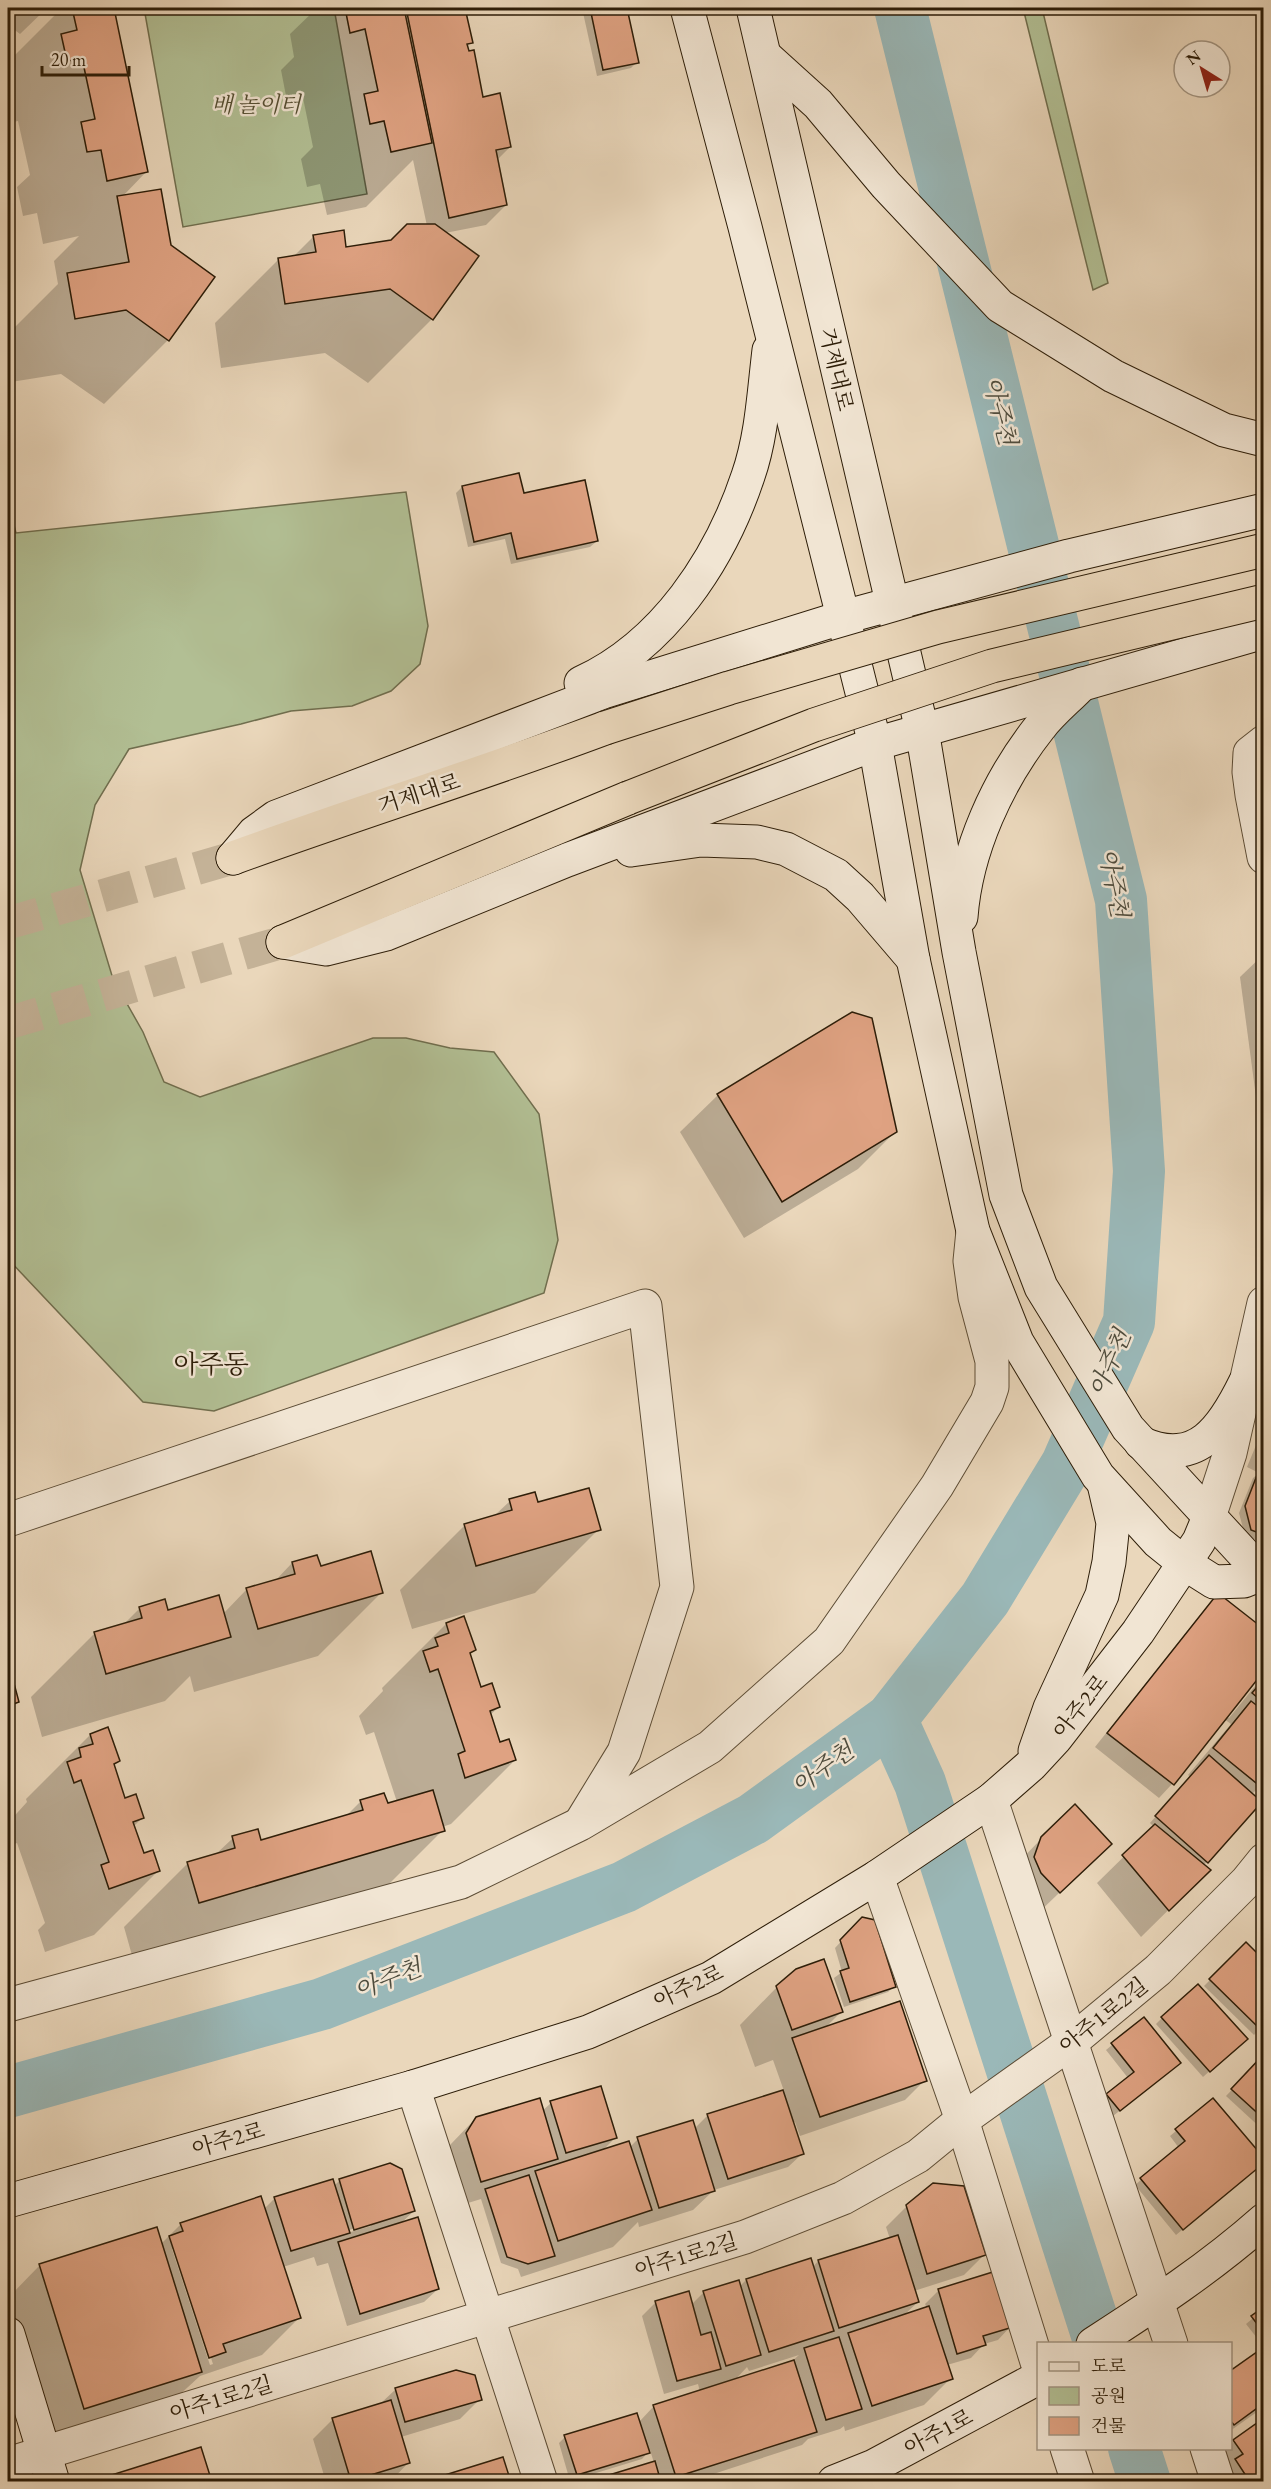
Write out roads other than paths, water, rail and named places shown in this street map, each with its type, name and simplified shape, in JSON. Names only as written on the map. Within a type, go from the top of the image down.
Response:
[{"type":"highway","name":"거제대로","points":[[233,858],[356,813],[499,767],[605,728],[729,688],[938,627],[1263,550]]},
{"type":"highway","points":[[283,942],[628,798],[814,725],[992,666],[1263,601]]},
{"type":"street","points":[[687,8],[875,744],[913,959],[973,1231],[1017,1342],[1101,1480],[1158,1542],[1184,1563],[1214,1582],[1244,1581],[1261,1576],[1235,1542],[1209,1517],[1135,1435],[1041,1287],[1006,1195],[959,952],[963,898],[984,820],[1040,726],[1083,683]]},
{"type":"street","name":"거제대로","points":[[753,8],[922,730],[959,952]]},
{"type":"street","points":[[765,56],[818,104],[886,185],[999,306],[1113,376],[1224,430],[1263,440]]},
{"type":"street","points":[[506,731],[527,713],[554,696],[600,675],[624,660],[641,646],[694,586],[727,528],[749,475],[761,412],[771,330]]},
{"type":"street","points":[[233,858],[254,833],[276,817],[603,692],[892,602],[1259,511]]},
{"type":"street","points":[[283,942],[326,949],[386,934],[567,860],[875,744],[1263,632]]},
{"type":"street","points":[[1263,742],[1250,753],[1249,772],[1263,857]]},
{"type":"street","points":[[567,860],[701,840],[757,842],[786,849],[836,875],[860,897],[913,959]]},
{"type":"street","points":[[8,2006],[460,1882],[580,1824],[710,1747],[829,1641],[937,1486],[987,1402],[992,1387],[992,1361],[975,1297],[970,1261],[973,1231]]},
{"type":"street","points":[[1135,1435],[1156,1449],[1175,1451],[1198,1446],[1216,1431],[1230,1413],[1245,1383],[1263,1303]]},
{"type":"street","points":[[8,1520],[645,1306],[677,1587],[624,1752],[580,1824]]},
{"type":"street","name":"아주2로","points":[[8,2201],[412,2087],[588,2032],[711,1978],[877,1876],[991,1800],[1031,1765],[1056,1738],[1138,1632],[1198,1541],[1209,1517],[1230,1453],[1245,1383]]},
{"type":"street","points":[[1031,1765],[1050,1708],[1102,1595],[1109,1562],[1113,1523],[1101,1480]]},
{"type":"street","points":[[991,1800],[1171,2342]]},
{"type":"street","name":"아주1로2길","points":[[8,2464],[48,2467],[488,2317],[745,2237],[843,2198],[918,2156],[962,2120],[1070,2043],[1158,1970],[1247,1881],[1263,1860]]},
{"type":"street","points":[[877,1876],[962,2120],[1037,2362]]},
{"type":"street","points":[[412,2087],[541,2481]]},
{"type":"street","points":[[1095,2342],[1157,2302],[1241,2240],[1263,2220]]},
{"type":"street","points":[[8,2334],[48,2467]]},
{"type":"street","name":"아주1로","points":[[834,2481],[874,2466],[1037,2379]]},
{"type":"street","points":[[1068,2450],[1078,2481]]},
{"type":"street","points":[[1208,2450],[1218,2481]]},
{"type":"waterway","name":"아주천","points":[[8,2092],[322,2004],[624,1887],[753,1819],[891,1719],[985,1599],[1067,1464],[1129,1322],[1139,1171],[1121,900],[900,8]]},
{"type":"waterway","points":[[891,1719],[920,1783],[1099,2342]]},
{"type":"waterway","points":[[1135,2450],[1145,2482]]},
{"type":"tunnel","points":[[8,923],[233,858]]},
{"type":"tunnel","points":[[8,1023],[283,942]]},
{"type":"district","name":"아주동","points":[[211,1364]]},
{"type":"park label","name":"배 놀이터","points":[[256,104]]}]
